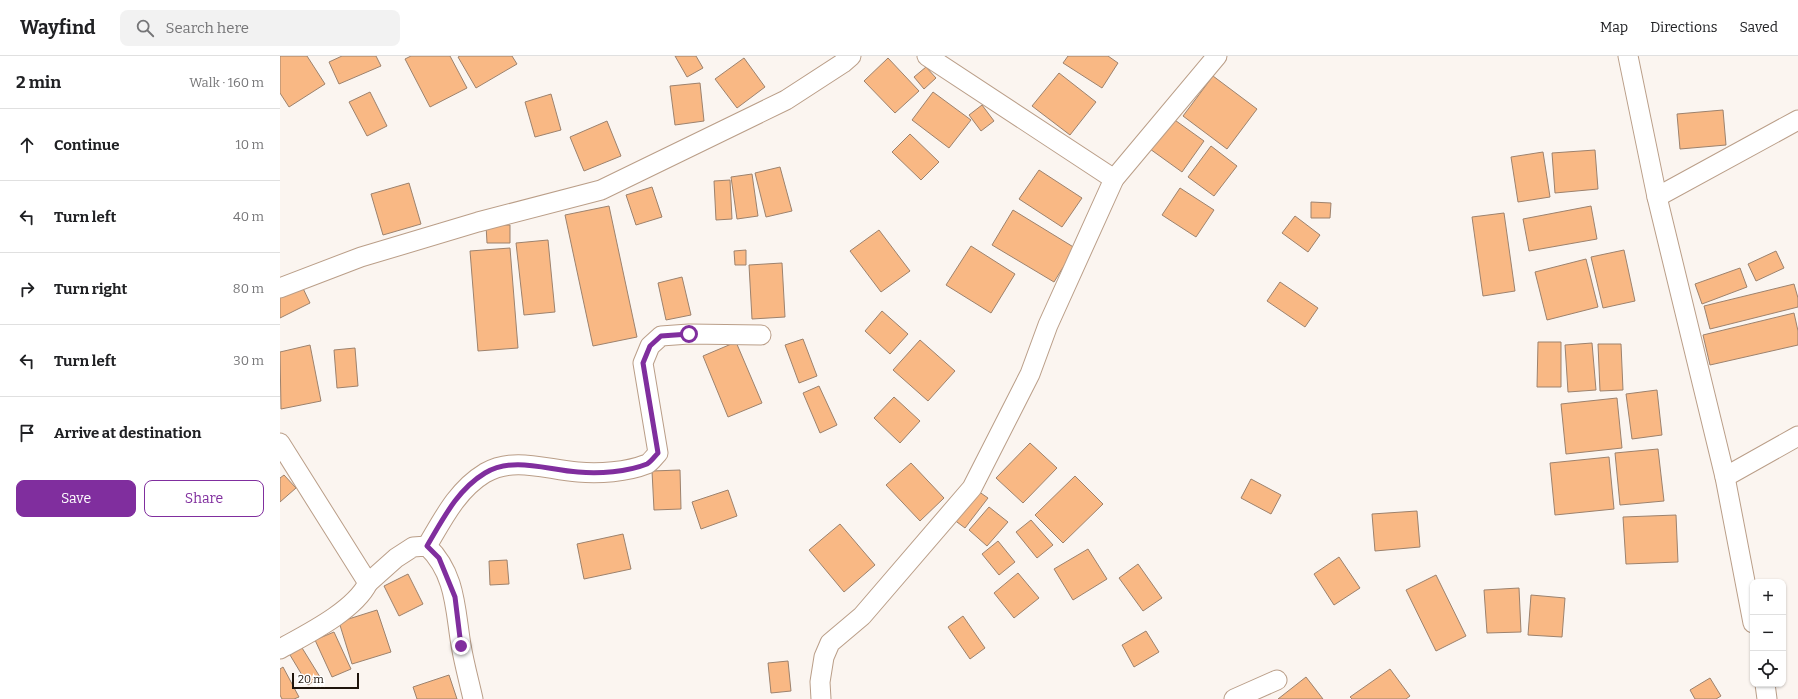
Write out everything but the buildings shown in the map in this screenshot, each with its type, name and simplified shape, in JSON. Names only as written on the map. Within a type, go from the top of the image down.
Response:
[{"type":"street","points":[[280,288],[361,257],[478,222],[602,190],[786,100],[843,63],[851,56]]},
{"type":"street","points":[[927,56],[1114,179]]},
{"type":"street","points":[[821,699],[820,682],[824,657],[830,644],[862,616],[972,488],[1030,374],[1048,325],[1114,179],[1217,56]]},
{"type":"street","points":[[1628,56],[1656,197],[1725,477],[1751,615]]},
{"type":"street","points":[[1656,197],[1798,120]]},
{"type":"street","points":[[427,546],[456,498],[485,473],[509,464],[539,466],[578,472],[619,471],[649,463],[658,453],[643,363],[650,346],[661,336],[689,334],[761,335]]},
{"type":"street","points":[[1725,477],[1798,436]]},
{"type":"street","points":[[280,443],[368,583]]},
{"type":"street","points":[[280,649],[344,610],[364,591],[368,583],[396,558],[413,547],[427,546],[439,558],[455,597],[461,646],[473,699]]},
{"type":"street","points":[[1234,699],[1277,680]]},
{"type":"street","points":[[1765,687],[1767,699]]},
{"type":"route","points":[[461,646],[455,597],[439,558],[427,546],[456,498],[485,473],[509,464],[539,466],[578,472],[619,471],[649,463],[658,453],[643,363],[650,346],[661,336],[689,334]]}]
